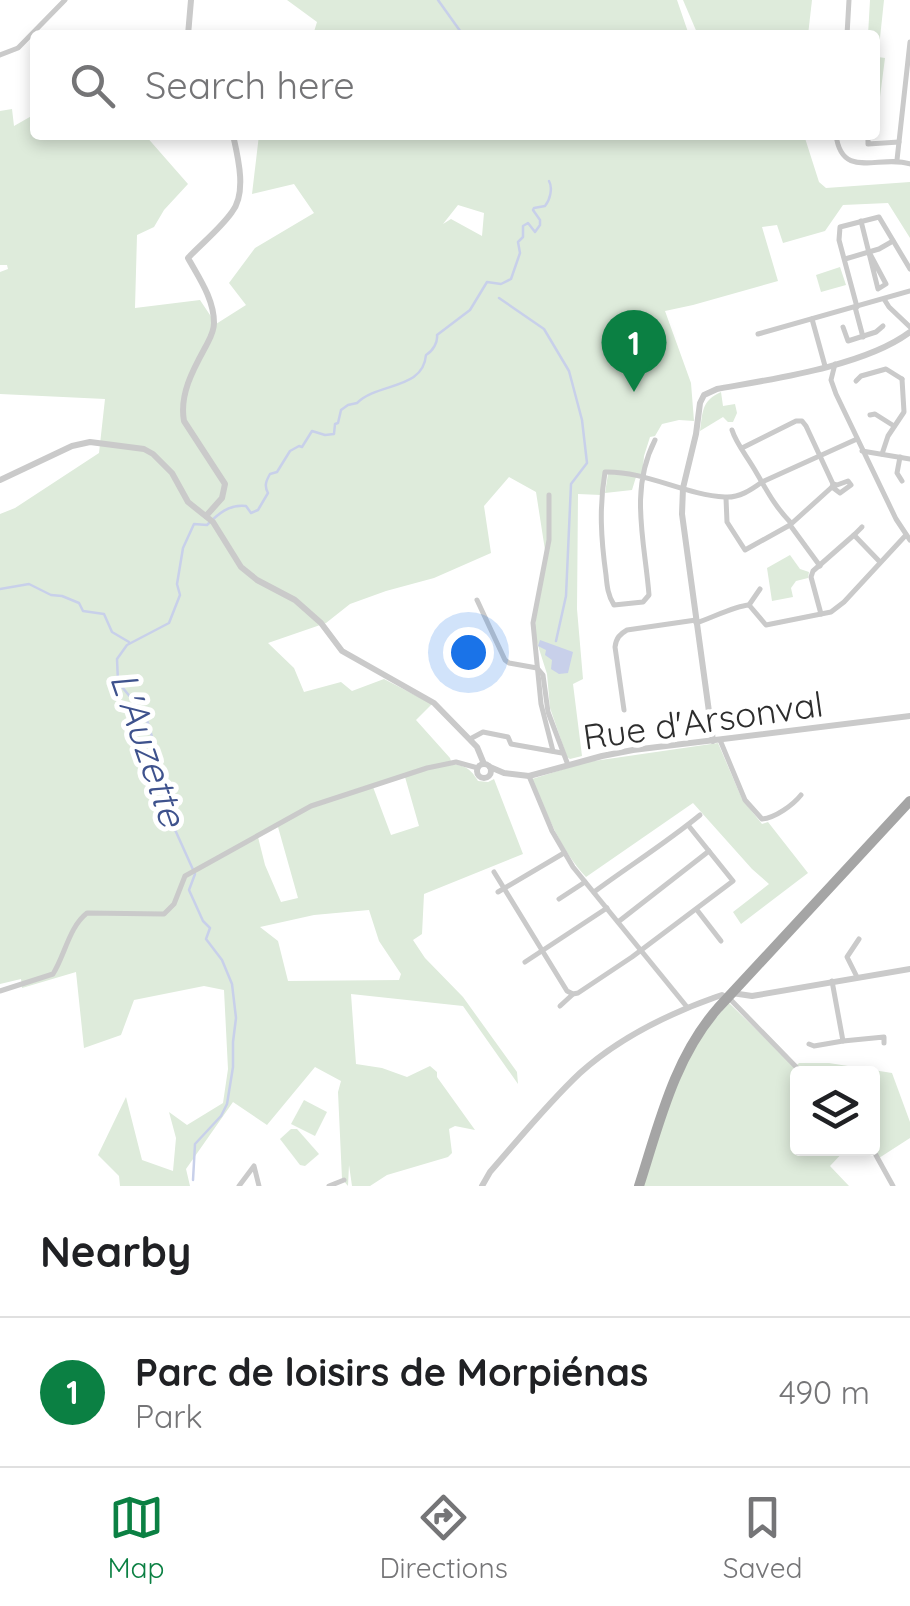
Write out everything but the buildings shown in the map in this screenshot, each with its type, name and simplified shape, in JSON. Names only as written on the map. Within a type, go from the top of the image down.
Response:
[{"type":"main road","points":[[639,1186],[672,1084],[706,1022],[910,801]]},
{"type":"street","points":[[36,30],[66,0]]},
{"type":"street","points":[[188,30],[191,0]]},
{"type":"street","points":[[846,30],[849,0]]},
{"type":"street","points":[[0,55],[18,48],[30,36]]},
{"type":"street","points":[[898,160],[910,42]]},
{"type":"street","points":[[209,519],[226,484],[184,420],[182,410],[189,378],[214,323],[211,302],[188,258],[234,211],[240,184],[234,140]]},
{"type":"street","points":[[837,140],[840,152],[858,164],[898,160],[910,164]]},
{"type":"street","points":[[868,140],[868,144],[899,142]]},
{"type":"street","points":[[863,336],[840,228],[879,217],[910,269]]},
{"type":"street","points":[[861,221],[868,252],[878,289],[886,284],[868,252]]},
{"type":"street","points":[[844,259],[893,241]]},
{"type":"street","points":[[758,334],[910,291]]},
{"type":"street","points":[[801,795],[768,819],[762,819],[745,800],[717,741],[684,536],[684,488],[704,395],[821,368],[881,349],[910,329],[884,299]]},
{"type":"street","points":[[624,710],[615,647],[620,634],[696,622],[726,614],[738,606],[749,606],[766,625],[831,612],[908,538],[856,439],[831,380],[821,368],[812,319]]},
{"type":"street","points":[[844,327],[848,342],[883,326]]},
{"type":"street","points":[[831,380],[835,364]]},
{"type":"street","points":[[856,381],[886,369],[910,389],[902,397]]},
{"type":"street","points":[[868,462],[879,453],[903,416],[901,381],[910,371]]},
{"type":"street","points":[[870,415],[876,414],[894,426]]},
{"type":"street","points":[[726,498],[727,522],[744,550],[791,524],[833,486],[802,421],[796,420],[742,448]]},
{"type":"street","points":[[732,430],[771,502],[820,566]]},
{"type":"street","points":[[655,440],[647,456],[642,478],[639,491],[649,595],[643,602],[614,605],[609,596],[600,539],[605,472],[642,478],[726,498],[748,492],[856,439]]},
{"type":"street","points":[[0,480],[72,446],[90,442],[144,448],[164,463],[188,502],[209,519],[241,567],[294,600],[321,623],[342,651],[434,702],[481,753],[485,769],[447,763],[329,799],[186,876],[170,910],[164,914],[87,912],[53,974],[0,990]]},
{"type":"street","points":[[862,450],[910,458]]},
{"type":"street","points":[[900,457],[898,473],[902,480]]},
{"type":"street","points":[[550,494],[550,540],[532,623],[544,716],[553,751]]},
{"type":"street","points":[[821,614],[813,572],[862,526]]},
{"type":"street","points":[[854,535],[881,562]]},
{"type":"street","points":[[749,606],[760,589]]},
{"type":"street","points":[[477,600],[504,660],[537,668],[543,675],[548,712],[568,765]]},
{"type":"street","name":"Rue d'Arsonval","points":[[485,769],[529,776],[633,750],[910,716]]},
{"type":"street","points":[[470,739],[483,732],[508,737],[511,744],[562,753]]},
{"type":"street","points":[[529,776],[564,853],[687,1008]]},
{"type":"street","points":[[594,892],[700,815]]},
{"type":"street","points":[[494,872],[501,890],[567,991],[578,994],[733,882],[688,825]]},
{"type":"street","points":[[618,922],[710,851]]},
{"type":"street","points":[[501,890],[564,853]]},
{"type":"street","points":[[558,899],[585,882]]},
{"type":"street","points":[[525,962],[607,908]]},
{"type":"street","points":[[697,910],[721,941]]},
{"type":"street","points":[[857,977],[848,957],[858,938]]},
{"type":"street","points":[[482,1186],[490,1172],[578,1075],[649,1025],[720,996],[752,996],[910,970]]},
{"type":"street","points":[[832,981],[843,1041]]},
{"type":"street","points":[[560,1006],[573,994]]},
{"type":"street","points":[[729,996],[795,1066]]},
{"type":"street","points":[[809,1044],[884,1037],[884,1043]]},
{"type":"street","points":[[876,1156],[893,1186]]},
{"type":"street","points":[[239,1186],[254,1166],[258,1186]]},
{"type":"street","points":[[329,1186],[344,1180]]},
{"type":"green space","points":[[287,0],[677,0],[687,30],[315,30],[317,22]]},
{"type":"green space","points":[[683,0],[812,0],[809,30],[696,30]]},
{"type":"green space","points":[[870,0],[884,0],[880,38],[880,30],[868,30]]},
{"type":"green space","points":[[880,57],[885,58],[880,97]]},
{"type":"green space","points":[[12,109],[14,126],[30,117],[30,140],[149,140],[188,184],[154,227],[137,235],[135,308],[200,300],[216,324],[246,305],[229,283],[255,248],[314,213],[294,184],[252,194],[258,140],[806,140],[819,182],[826,188],[910,182],[910,238],[888,203],[843,205],[825,231],[783,243],[777,225],[762,227],[778,281],[665,311],[691,383],[694,421],[662,424],[650,437],[642,478],[636,477],[632,490],[605,493],[605,472],[601,495],[578,494],[577,609],[583,679],[573,684],[582,756],[567,757],[550,708],[547,674],[534,633],[545,550],[536,492],[509,477],[484,506],[491,553],[434,578],[350,604],[326,623],[268,643],[294,668],[304,692],[341,682],[352,691],[384,679],[432,704],[416,720],[452,764],[468,769],[478,781],[494,779],[523,854],[424,894],[422,934],[413,940],[463,997],[517,1072],[518,1084],[463,1006],[351,994],[356,1064],[407,1077],[430,1066],[475,1130],[455,1126],[449,1129],[452,1153],[448,1157],[387,1175],[370,1186],[352,1186],[349,1165],[348,1186],[342,1179],[338,1092],[341,1081],[315,1067],[267,1125],[233,1102],[186,1169],[190,1186],[120,1186],[119,1176],[98,1155],[126,1097],[142,1160],[173,1171],[176,1138],[169,1112],[187,1125],[223,1103],[228,1069],[224,990],[204,986],[134,1000],[121,1035],[84,1048],[76,972],[22,988],[21,979],[0,984],[0,514],[99,453],[105,399],[0,394],[0,272],[8,269],[7,265],[0,265],[0,111]],"holes":[[[458,205],[484,213],[482,236],[451,219],[443,224]],[[405,777],[419,826],[391,835],[373,787]],[[278,827],[298,898],[281,902],[258,837]],[[369,910],[379,941],[401,974],[399,980],[288,981],[278,941],[260,927],[314,915]]]},
{"type":"green space","points":[[840,267],[846,285],[821,292],[816,275]]},
{"type":"green space","points":[[721,392],[723,406],[735,404],[733,422],[723,417],[700,431],[706,403]]},
{"type":"green space","points":[[790,555],[800,569],[809,572],[808,578],[796,581],[791,588],[793,597],[772,601],[767,568]]},
{"type":"green space","points":[[718,743],[742,799],[762,824],[768,822],[808,873],[741,924],[733,912],[769,884],[693,803],[586,877],[561,843],[532,779],[587,762]]},
{"type":"green space","points":[[729,1003],[794,1066],[790,1066],[790,1156],[839,1156],[830,1166],[849,1186],[643,1186],[663,1117],[695,1042]]},
{"type":"green space","points":[[829,1063],[848,1066],[798,1066]]},
{"type":"green space","points":[[880,1071],[892,1073],[910,1122],[910,1138],[879,1158]]},
{"type":"green space","points":[[304,1100],[327,1112],[315,1136],[291,1124]]},
{"type":"green space","points":[[291,1129],[297,1129],[319,1154],[305,1166],[280,1139]]},
{"type":"water","points":[[540,640],[573,652],[568,673],[559,674],[551,669],[552,660],[538,646]]},
{"type":"waterway","points":[[438,0],[459,30]]},
{"type":"waterway","name":"L'Auzette","points":[[193,1180],[195,1144],[227,1104],[236,1018],[232,984],[222,960],[206,939],[210,928],[189,890],[195,874],[172,823],[150,729],[145,715],[118,682],[117,659],[127,645],[169,623],[180,595],[177,584],[183,548],[194,524],[207,525],[229,508],[246,506],[251,513],[258,510],[268,493],[270,474],[277,472],[290,451],[302,447],[312,431],[334,434],[341,410],[348,405],[417,374],[437,335],[470,310],[487,282],[501,284],[511,279],[520,253],[518,242],[523,237],[523,226],[528,223],[535,232],[540,225],[533,210],[547,203],[549,181]]},
{"type":"waterway","points":[[499,298],[544,329],[569,371],[582,420],[587,463],[571,484],[566,596],[556,641]]},
{"type":"waterway","points":[[0,589],[29,584],[62,596],[79,603],[83,611],[104,614],[112,632],[129,642]]},
{"type":"place","name":"Parc de loisirs de Morpiénas","points":[[634,392]]}]
